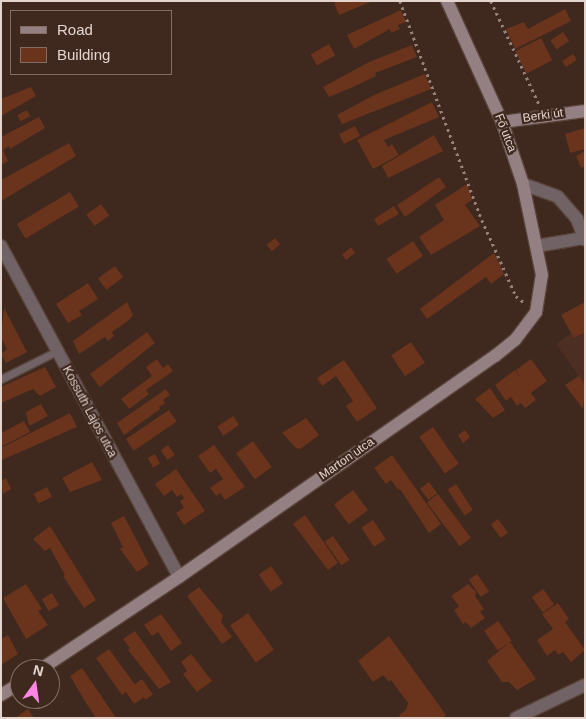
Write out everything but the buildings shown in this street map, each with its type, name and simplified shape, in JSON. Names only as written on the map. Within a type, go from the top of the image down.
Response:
[{"type":"street","name":"Fő utca","points":[[447,1],[502,122],[523,184]]},
{"type":"street","name":"Berki út","points":[[502,122],[585,111]]},
{"type":"street","name":"Marton utca","points":[[56,659],[179,577],[495,356],[515,340],[536,312],[542,275],[523,184]]},
{"type":"street","points":[[523,184],[558,197],[578,219],[584,239],[537,246]]},
{"type":"street","name":"Kossuth Lajos utca","points":[[1,246],[179,577]]},
{"type":"street","points":[[516,718],[585,685]]},
{"type":"lane","points":[[1,378],[57,351]]},
{"type":"path","points":[[400,1],[482,220],[516,296],[536,312]]},
{"type":"path","points":[[491,1],[543,116]]},
{"type":"shaded area","points":[[585,302],[585,385],[556,344],[571,333],[561,315]]}]
